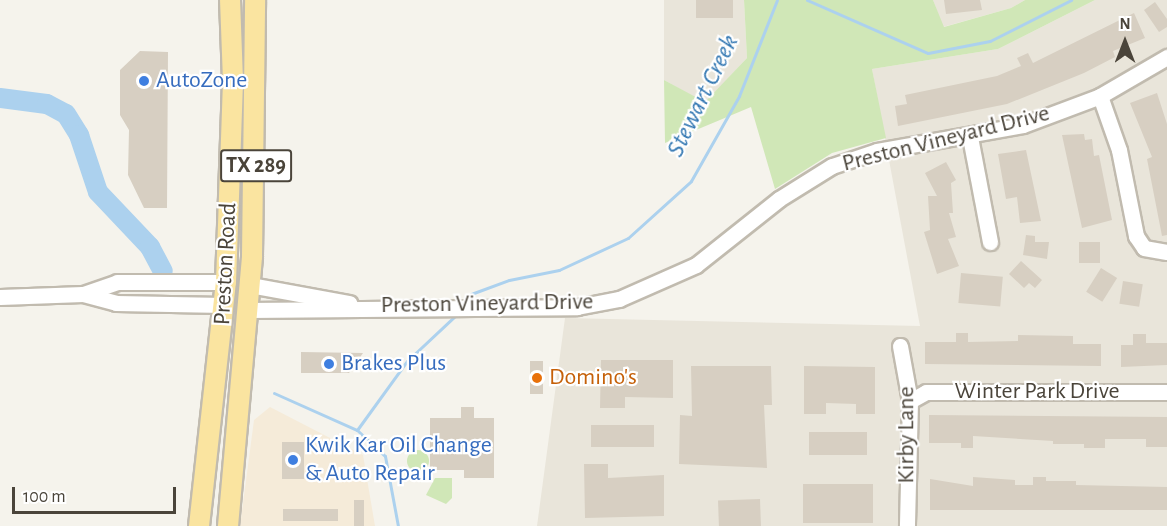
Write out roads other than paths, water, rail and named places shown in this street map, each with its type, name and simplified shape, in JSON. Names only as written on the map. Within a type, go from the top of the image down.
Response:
[{"type":"main road","name":"Preston Road","points":[[199,526],[226,282],[233,81],[230,0]]},
{"type":"main road","name":"Preston Road","points":[[228,526],[250,285],[257,114],[255,0]]},
{"type":"main road","points":[[226,282],[250,285]]},
{"type":"main road","points":[[224,305],[248,310]]},
{"type":"street","name":"Preston Vineyard Drive","points":[[248,310],[358,305],[577,307],[619,299],[696,266],[779,199],[832,166],[877,151],[970,137],[1023,125],[1100,96],[1167,57]]},
{"type":"street","points":[[1100,96],[1119,150],[1136,236],[1144,248],[1167,252]]},
{"type":"street","points":[[970,137],[990,242]]},
{"type":"street","points":[[83,294],[117,282],[226,282]]},
{"type":"street","name":"Preston Vineyard Drive","points":[[250,285],[358,305]]},
{"type":"street","points":[[0,297],[83,294],[116,303],[224,305]]},
{"type":"street","name":"Kirby Lane","points":[[900,346],[910,401],[907,526]]},
{"type":"street","name":"Winter Park Drive","points":[[910,401],[926,392],[1167,392]]},
{"type":"waterway","name":"Stewart Creek","points":[[471,294],[509,280],[559,270],[628,238],[691,181],[739,96],[777,0]]},
{"type":"waterway","name":"Stewart Creek","points":[[807,0],[928,53],[990,41],[1071,0]]},
{"type":"waterway","name":"Stewart Creek","points":[[0,98],[47,104],[66,114],[79,135],[98,192],[150,247],[163,271]]},
{"type":"waterway","name":"Stewart Creek","points":[[357,430],[407,361],[455,316]]},
{"type":"waterway","points":[[274,393],[357,430],[385,456],[398,526]]},
{"type":"place","name":"AutoZone","points":[[144,81]]},
{"type":"place","name":"Brakes Plus","points":[[329,364]]},
{"type":"place","name":"Domino's","points":[[537,378]]},
{"type":"place","name":"Kwik Kar Oil Change & Auto Repair","points":[[293,460]]}]
